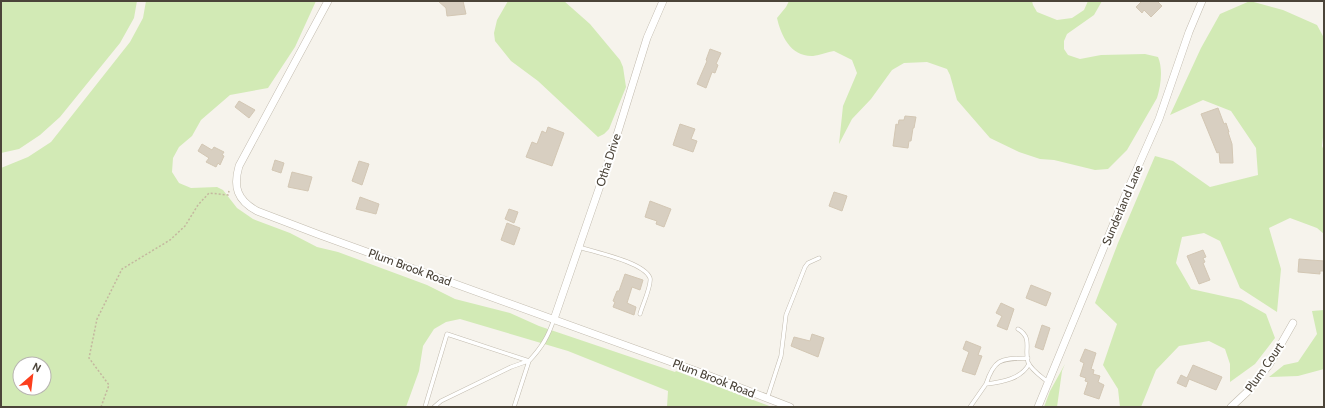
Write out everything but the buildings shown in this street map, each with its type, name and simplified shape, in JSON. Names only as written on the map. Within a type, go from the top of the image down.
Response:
[{"type":"street","name":"Plum Brook Road","points":[[328,1],[239,166],[236,176],[236,188],[241,198],[248,206],[320,235],[710,376],[790,407]]},
{"type":"street","name":"Otha Drive","points":[[554,319],[611,154],[647,38],[663,1]]},
{"type":"street","name":"Sunderland Lane","points":[[1038,407],[1122,203],[1159,119],[1189,32],[1202,1]]},
{"type":"street","name":"Plum Court","points":[[1231,407],[1247,392],[1269,364],[1293,323]]},
{"type":"lane","points":[[579,247],[639,267],[650,277],[650,283],[640,314]]},
{"type":"lane","points":[[768,399],[781,356],[786,315],[805,268],[808,263],[818,258]]},
{"type":"lane","points":[[514,407],[529,360],[540,348],[549,334],[554,319]]},
{"type":"lane","points":[[1018,329],[1024,332],[1027,338],[1029,364],[1048,382]]},
{"type":"lane","points":[[425,407],[447,334],[529,360]]},
{"type":"lane","points":[[970,407],[986,384],[992,368],[996,363],[1001,360],[1028,358]]},
{"type":"lane","points":[[434,407],[441,401],[511,367],[529,360]]},
{"type":"lane","points":[[986,384],[1011,379],[1026,369],[1029,364]]},
{"type":"path","points":[[101,407],[109,384],[89,358],[97,319],[122,269],[170,240],[185,226],[198,205],[209,193],[228,196],[230,188]]},
{"type":"green space","points":[[1,1],[137,1],[134,18],[120,43],[60,117],[40,135],[19,149],[1,153]]},
{"type":"green space","points":[[146,1],[316,1],[295,47],[268,88],[230,95],[201,120],[192,136],[179,147],[173,158],[172,172],[179,183],[191,188],[217,187],[223,190],[237,208],[253,219],[290,233],[317,247],[338,252],[427,285],[455,299],[510,313],[539,326],[675,372],[676,371],[772,407],[667,407],[668,391],[568,351],[460,319],[446,322],[434,329],[423,346],[419,371],[406,407],[1,407],[1,168],[28,157],[51,142],[130,42],[143,18]]},
{"type":"green space","points":[[508,1],[564,1],[590,24],[620,60],[623,67],[626,87],[609,129],[604,134],[598,137],[538,81],[511,61],[495,41],[494,33],[497,20]]},
{"type":"green space","points":[[789,1],[1032,1],[1037,12],[1057,20],[1072,18],[1084,10],[1088,1],[1102,1],[1094,15],[1067,34],[1064,41],[1064,49],[1068,55],[1080,59],[1101,55],[1145,54],[1158,57],[1161,72],[1157,98],[1127,150],[1108,169],[1095,170],[1054,160],[1040,159],[1019,152],[990,138],[957,100],[947,69],[927,62],[904,63],[892,70],[871,99],[852,119],[839,144],[843,106],[857,73],[852,60],[834,51],[813,56],[805,55],[799,53],[788,44],[781,32],[777,18]]},
{"type":"green space","points":[[1250,1],[1283,10],[1317,25],[1324,38],[1324,129],[1322,146],[1324,151],[1324,234],[1317,228],[1290,218],[1269,228],[1281,269],[1277,312],[1240,288],[1220,241],[1204,233],[1182,237],[1176,263],[1191,289],[1241,300],[1266,314],[1275,338],[1255,364],[1230,382],[1230,364],[1225,349],[1209,341],[1179,346],[1156,370],[1141,407],[1120,407],[1118,389],[1103,365],[1117,324],[1095,303],[1118,243],[1155,156],[1173,161],[1210,187],[1258,175],[1256,148],[1231,111],[1203,100],[1170,115],[1201,48],[1220,14]]},
{"type":"green space","points":[[1324,310],[1324,369],[1298,376],[1269,377],[1284,365],[1298,362],[1317,334],[1312,311]]},
{"type":"green space","points":[[1065,364],[1062,371],[1057,407],[1044,407],[1050,391]]}]
